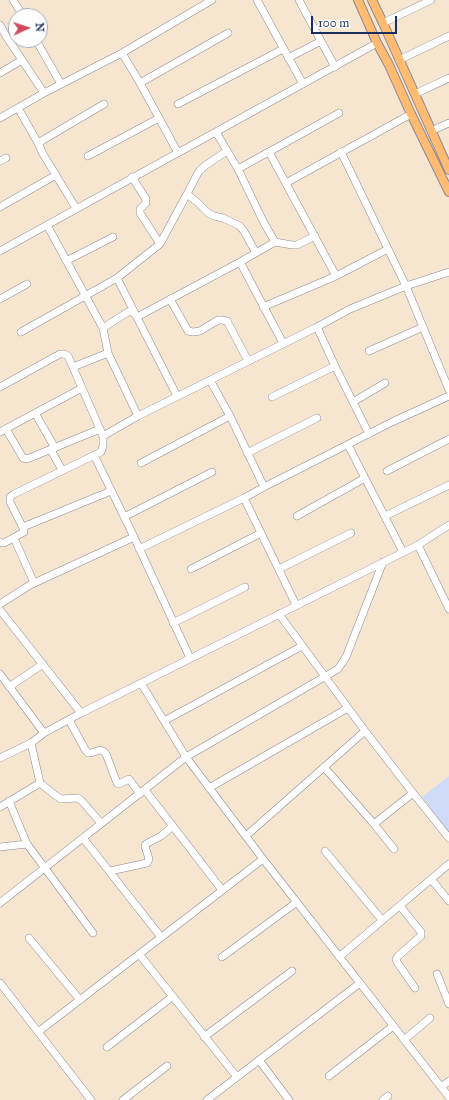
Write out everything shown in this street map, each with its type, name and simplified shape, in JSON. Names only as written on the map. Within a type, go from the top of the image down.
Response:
[{"type":"main road","points":[[358,0],[377,43],[403,94],[411,114],[448,190]]},
{"type":"main road","points":[[372,0],[449,170]]},
{"type":"street","points":[[0,118],[61,84],[122,53],[212,0]]},
{"type":"street","points":[[257,0],[303,84]]},
{"type":"street","points":[[298,0],[335,67]]},
{"type":"street","points":[[383,23],[431,0]]},
{"type":"street","points":[[0,25],[44,94]]},
{"type":"street","points":[[140,83],[228,33]]},
{"type":"street","points":[[399,60],[449,36]]},
{"type":"street","points":[[288,58],[321,41]]},
{"type":"street","points":[[0,251],[377,43]]},
{"type":"street","points":[[41,48],[61,84]]},
{"type":"street","points":[[178,104],[283,49]]},
{"type":"street","points":[[122,53],[178,153]]},
{"type":"street","points":[[0,74],[22,60]]},
{"type":"street","points":[[415,94],[449,78]]},
{"type":"street","points":[[38,143],[104,104]]},
{"type":"street","points":[[18,108],[43,154],[76,208]]},
{"type":"street","points":[[238,169],[339,114]]},
{"type":"street","points":[[286,183],[411,114]]},
{"type":"street","points":[[88,156],[159,118]]},
{"type":"street","points":[[431,131],[449,123]]},
{"type":"street","points":[[216,132],[238,169],[263,221],[275,242]]},
{"type":"street","points":[[21,332],[117,278],[160,244],[199,171],[227,151]]},
{"type":"street","points":[[269,152],[336,276]]},
{"type":"street","points":[[342,152],[406,286],[449,390]]},
{"type":"street","points":[[0,208],[56,175]]},
{"type":"street","points":[[132,177],[146,199],[146,203],[140,209],[140,213],[160,244]]},
{"type":"street","points":[[187,194],[208,213],[240,226],[256,253]]},
{"type":"street","points":[[47,225],[103,328],[108,353],[138,416]]},
{"type":"street","points":[[137,316],[275,242],[297,245],[315,236]]},
{"type":"street","points":[[66,261],[113,237]]},
{"type":"street","points":[[263,307],[336,276],[388,249]]},
{"type":"street","points":[[240,262],[283,343]]},
{"type":"street","points":[[103,436],[138,416],[317,327],[350,309],[406,286],[449,272]]},
{"type":"street","points":[[117,278],[177,396]]},
{"type":"street","points":[[0,299],[27,284]]},
{"type":"street","points":[[170,299],[188,331],[200,331],[218,320],[227,321],[248,361]]},
{"type":"street","points":[[103,328],[128,312],[132,311],[137,316]]},
{"type":"street","points":[[317,327],[369,434]]},
{"type":"street","points":[[369,351],[423,327]]},
{"type":"street","points":[[73,367],[108,353]]},
{"type":"street","points":[[0,542],[4,543],[14,538],[23,533],[24,530],[10,502],[10,497],[101,452],[104,446],[103,436],[68,356],[60,354],[1,385]]},
{"type":"street","points":[[272,397],[335,366]]},
{"type":"street","points":[[210,380],[230,416],[264,487]]},
{"type":"street","points":[[353,402],[385,383]]},
{"type":"street","points":[[82,388],[3,430],[23,458],[28,459],[100,429]]},
{"type":"street","points":[[139,549],[244,498],[392,422],[449,396]]},
{"type":"street","points":[[35,413],[62,470]]},
{"type":"street","points":[[141,463],[230,416]]},
{"type":"street","points":[[247,453],[317,418]]},
{"type":"street","points":[[387,471],[449,439]]},
{"type":"street","points":[[348,445],[403,552]]},
{"type":"street","points":[[94,455],[190,658]]},
{"type":"street","points":[[124,517],[212,472]]},
{"type":"street","points":[[297,516],[365,478]]},
{"type":"street","points":[[385,516],[449,485]]},
{"type":"street","points":[[23,527],[111,491]]},
{"type":"street","points":[[244,498],[296,605]]},
{"type":"street","points":[[0,758],[31,743],[44,733],[81,713],[418,545],[449,525]]},
{"type":"street","points":[[191,569],[261,533]]},
{"type":"street","points":[[279,569],[351,533]]},
{"type":"street","points":[[14,538],[34,582]]},
{"type":"street","points":[[0,604],[34,582],[134,538]]},
{"type":"street","points":[[418,545],[449,609]]},
{"type":"street","points":[[0,902],[186,757],[338,669],[346,657],[383,562]]},
{"type":"street","points":[[173,623],[245,588]]},
{"type":"street","points":[[0,610],[81,713]]},
{"type":"street","points":[[279,614],[348,708],[449,838]]},
{"type":"street","points":[[164,721],[302,646]]},
{"type":"street","points":[[9,687],[43,664]]},
{"type":"street","points":[[0,674],[44,733]]},
{"type":"street","points":[[141,683],[186,757],[209,788],[296,902],[449,1097]]},
{"type":"street","points":[[209,788],[348,708]]},
{"type":"street","points":[[69,720],[86,751],[91,753],[100,750],[106,754],[117,783],[119,784],[129,779],[142,792],[173,826],[222,890]]},
{"type":"street","points":[[246,836],[365,730]]},
{"type":"street","points":[[31,743],[40,783],[61,799],[77,798],[81,800],[101,824]]},
{"type":"street","points":[[324,767],[394,849]]},
{"type":"street","points":[[0,807],[40,783]]},
{"type":"street","points":[[374,824],[413,793]]},
{"type":"street","points":[[9,801],[27,844],[93,933]]},
{"type":"street","points":[[110,871],[148,863],[149,859],[145,846],[146,844],[161,836],[173,826]]},
{"type":"street","points":[[83,838],[161,937]]},
{"type":"street","points":[[0,847],[27,844]]},
{"type":"street","points":[[325,851],[382,920]]},
{"type":"street","points":[[38,1032],[263,859]]},
{"type":"street","points":[[339,957],[449,864]]},
{"type":"street","points":[[431,879],[449,902]]},
{"type":"street","points":[[222,957],[296,902]]},
{"type":"street","points":[[400,906],[421,932],[421,936],[396,959],[415,988]]},
{"type":"street","points":[[29,938],[80,1000]]},
{"type":"street","points":[[139,954],[237,1077]]},
{"type":"street","points":[[204,1036],[292,971]]},
{"type":"street","points":[[437,974],[449,1004]]},
{"type":"street","points":[[0,983],[91,1100]]},
{"type":"street","points":[[207,1100],[360,983]]},
{"type":"street","points":[[108,1047],[172,997]]},
{"type":"street","points":[[404,1040],[430,1018]]},
{"type":"street","points":[[329,1076],[393,1026]]},
{"type":"street","points":[[259,1060],[289,1100]]},
{"type":"street","points":[[123,1100],[167,1066]]},
{"type":"street","points":[[441,1087],[449,1081]]},
{"type":"shaded area","points":[[449,776],[449,832],[422,797]]}]
